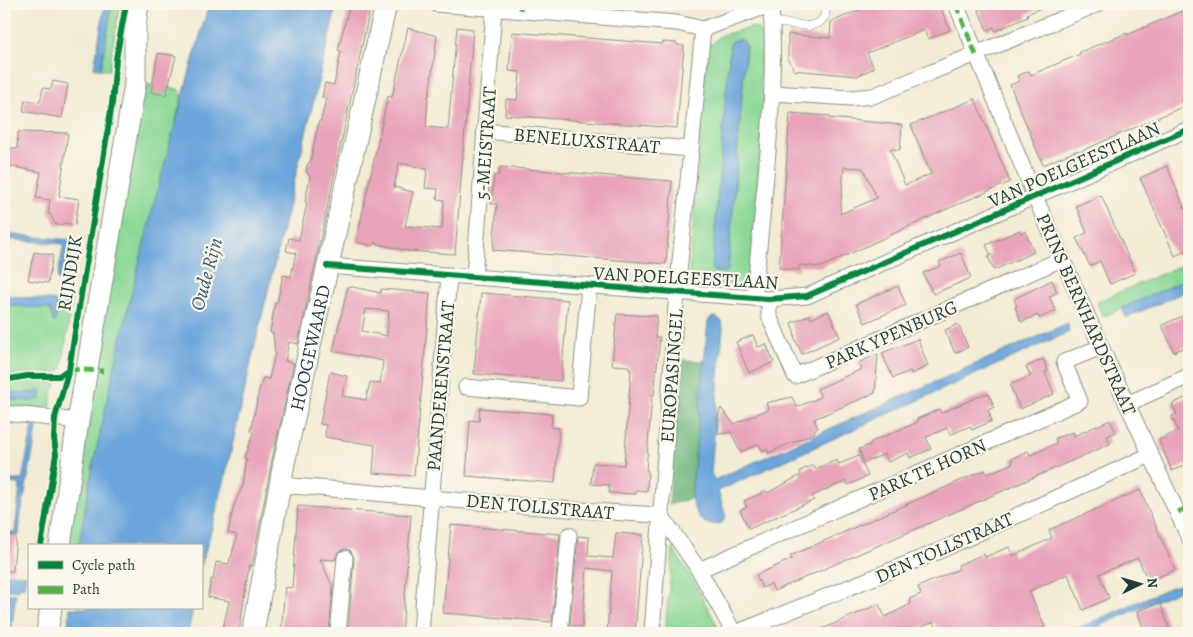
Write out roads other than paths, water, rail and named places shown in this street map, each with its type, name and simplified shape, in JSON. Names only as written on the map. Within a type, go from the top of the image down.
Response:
[{"type":"street","name":"RIJNDIJK","points":[[60,544],[135,84],[135,26],[138,4]]},
{"type":"street","name":"HOOGEWAARD","points":[[254,633],[281,485],[327,266],[386,4]]},
{"type":"street","points":[[436,4],[494,8],[521,7],[677,23],[703,28],[771,4],[773,22],[772,93],[762,299]]},
{"type":"street","name":"PRINS BERNHARDSTRAAT","points":[[956,4],[1035,197],[1127,404],[1150,455],[1184,510],[1189,538]]},
{"type":"street","points":[[772,93],[851,98],[873,96],[1098,4]]},
{"type":"street","name":"5-MEISTRAAT","points":[[474,277],[494,8]]},
{"type":"street","name":"EUROPASINGEL","points":[[652,633],[677,292],[703,28]]},
{"type":"street","name":"VAN POELGEESTLAAN","points":[[327,266],[762,299],[807,296],[1189,129]]},
{"type":"street","name":"BENELUXSTRAAT","points":[[484,131],[690,149]]},
{"type":"street","name":"PARK YPENBURG","points":[[762,299],[795,376],[1062,259]]},
{"type":"street","name":"PAANDERENSTRAAT","points":[[422,633],[449,275]]},
{"type":"street","points":[[466,387],[579,398],[589,286]]},
{"type":"street","name":"PARK TE HORN","points":[[699,570],[1080,401],[1064,362],[1101,346]]},
{"type":"street","points":[[1127,404],[1189,376]]},
{"type":"street","points":[[4,413],[79,421]]},
{"type":"street","name":"DEN TOLLSTRAAT","points":[[281,485],[431,497],[569,511],[660,515],[699,570],[735,633],[931,554],[1150,455]]},
{"type":"street","points":[[560,633],[569,535]]},
{"type":"street","points":[[338,633],[345,558]]},
{"type":"street","points":[[47,633],[51,610]]},
{"type":"lane","points":[[773,22],[809,26],[819,23],[825,16],[824,4]]},
{"type":"water","points":[[105,4],[112,4],[101,69],[94,68]]},
{"type":"water","name":"Oude Rijn","points":[[209,4],[337,4],[253,353],[223,487],[202,563],[202,544],[79,544],[112,378],[170,144]]},
{"type":"water","points":[[742,40],[746,46],[728,270],[714,272],[712,267],[730,45],[732,41]]},
{"type":"water","points":[[4,234],[72,240],[67,270],[63,281],[58,281],[57,278],[64,244],[4,239]]},
{"type":"water","points":[[1189,278],[1189,290],[1126,318],[1122,308]]},
{"type":"water","points":[[4,295],[58,301],[55,322],[53,322],[49,309],[4,305]]},
{"type":"water","points":[[711,317],[716,317],[722,321],[723,328],[711,473],[714,480],[1068,323],[1069,332],[718,491],[726,517],[722,523],[709,524],[701,520],[691,498],[708,322]]},
{"type":"water","points":[[41,390],[41,399],[32,401],[4,399],[4,392],[32,393]]},
{"type":"water","points":[[34,425],[37,426],[37,430],[20,519],[19,535],[4,534],[4,532],[15,532],[20,487],[19,484],[4,483],[4,480],[22,480]]},
{"type":"water","points":[[4,573],[26,575],[24,586],[18,590],[4,590]]},
{"type":"water","points":[[1180,585],[1180,590],[1084,633],[1067,633],[1171,587]]},
{"type":"water","points":[[6,594],[16,594],[11,633],[6,633]]},
{"type":"water","points":[[70,610],[193,610],[188,633],[67,633]]}]
